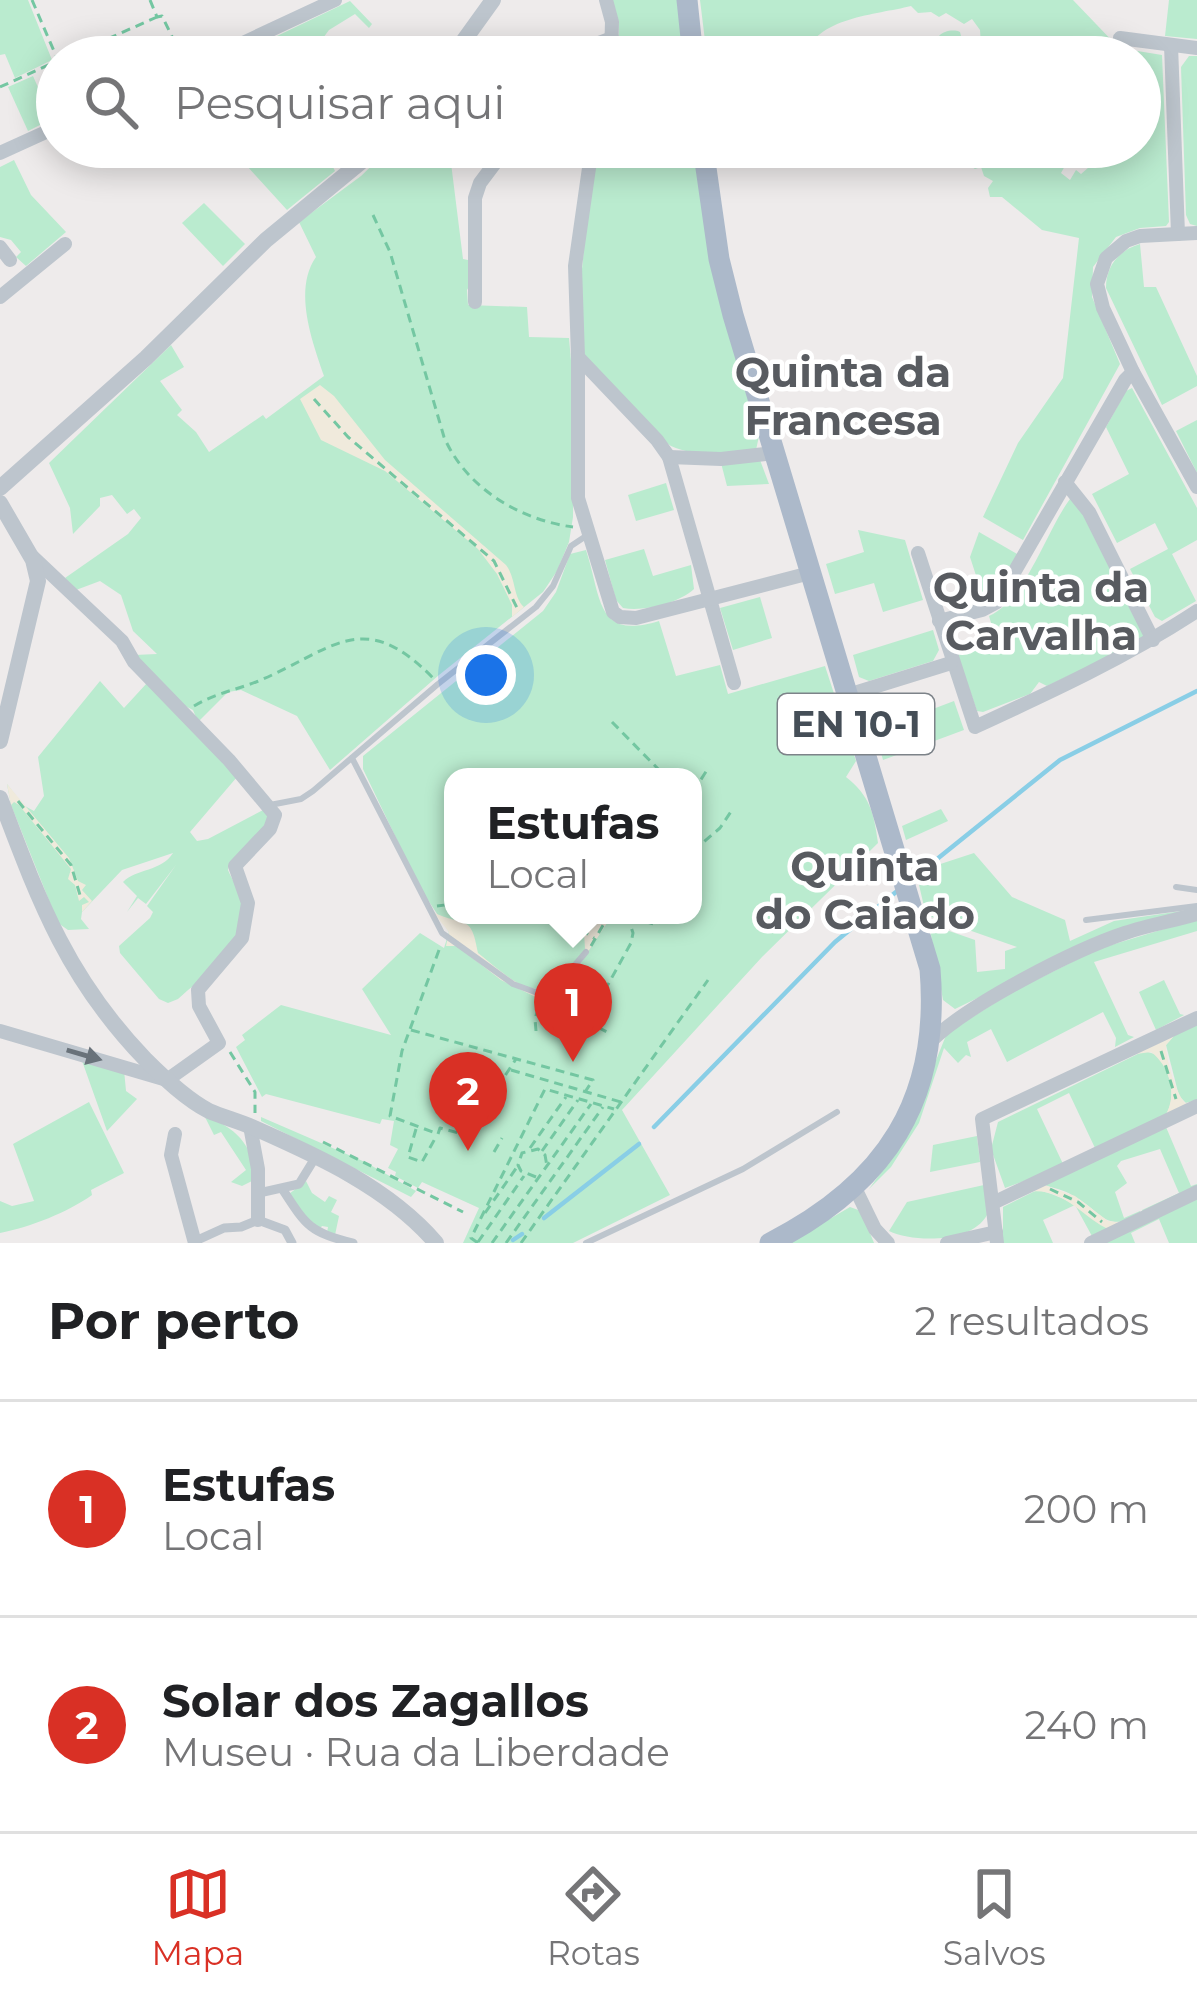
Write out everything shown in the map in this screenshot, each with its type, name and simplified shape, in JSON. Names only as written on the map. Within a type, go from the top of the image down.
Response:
[{"type":"main road","points":[[687,0],[691,36]]},
{"type":"main road","name":"EN 10-1","points":[[707,168],[719,259],[930,969],[933,1004],[931,1042],[920,1084],[888,1150],[855,1188],[770,1243]]},
{"type":"street","points":[[258,36],[335,0]]},
{"type":"street","points":[[467,36],[493,0]]},
{"type":"street","points":[[606,0],[612,36]]},
{"type":"street","points":[[1161,44],[1197,48]]},
{"type":"street","points":[[1171,45],[1178,234]]},
{"type":"street","points":[[0,153],[36,137]]},
{"type":"street","points":[[0,488],[146,358],[266,240],[353,168]]},
{"type":"street","points":[[475,302],[475,198],[491,168]]},
{"type":"street","points":[[589,168],[574,283],[577,476],[609,603],[620,617],[636,618],[810,573]]},
{"type":"street","points":[[1197,233],[1140,236],[1126,242],[1099,270],[1098,296],[1130,366],[1197,487]]},
{"type":"street","points":[[0,297],[64,244]]},
{"type":"street","points":[[578,357],[669,457],[734,682]]},
{"type":"street","points":[[939,622],[997,602],[1130,366]]},
{"type":"street","points":[[669,457],[721,459],[774,453]]},
{"type":"street","points":[[1065,482],[1089,512],[1153,640]]},
{"type":"street","points":[[0,503],[38,581],[6,693],[0,741]]},
{"type":"street","points":[[26,549],[122,641],[134,662],[270,806],[275,823],[235,866],[249,910],[242,938],[198,990],[199,1006],[219,1043],[167,1079]]},
{"type":"street","points":[[918,553],[975,727],[1153,640],[1197,611]]},
{"type":"street","points":[[848,695],[951,663]]},
{"type":"street","points":[[7,796],[42,910],[63,950],[106,1015],[167,1079],[201,1106],[387,1197],[436,1243]]},
{"type":"street","points":[[931,1042],[969,1011],[1102,942],[1197,910]]},
{"type":"street","points":[[933,1004],[948,1011],[969,1011]]},
{"type":"street","points":[[947,1243],[997,1238],[982,1119],[1197,1018]]},
{"type":"street","points":[[0,1031],[167,1079]]},
{"type":"street","points":[[993,1203],[1197,1106]]},
{"type":"street","points":[[250,1126],[258,1220]]},
{"type":"street","points":[[175,1134],[171,1155],[191,1243],[258,1220],[286,1230],[292,1243]]},
{"type":"street","points":[[259,1192],[299,1184],[315,1158]]},
{"type":"street","points":[[855,1188],[875,1229],[888,1243]]},
{"type":"street","points":[[283,1190],[303,1224],[328,1239],[353,1243]]},
{"type":"street","points":[[1091,1243],[1197,1192]]},
{"type":"lane","points":[[270,806],[301,799],[524,617],[553,586],[572,546],[588,531]]},
{"type":"lane","points":[[352,758],[442,933],[513,984],[535,992],[556,987],[586,952]]},
{"type":"lane","points":[[1176,887],[1197,890]]},
{"type":"lane","points":[[1087,920],[1197,910]]},
{"type":"lane","points":[[586,1243],[743,1169],[837,1112]]},
{"type":"path","points":[[32,0],[47,36]]},
{"type":"path","points":[[150,0],[157,17]]},
{"type":"path","points":[[114,36],[162,16],[172,36]]},
{"type":"path","points":[[0,87],[36,69]]},
{"type":"path","points":[[373,215],[452,454],[492,493],[527,517],[588,531]]},
{"type":"path","points":[[314,399],[348,437],[494,561],[524,617]]},
{"type":"path","points":[[186,715],[203,700],[256,682],[350,639],[377,639],[403,650],[438,684]]},
{"type":"path","points":[[612,722],[657,768]]},
{"type":"path","points":[[702,777],[706,770]]},
{"type":"path","points":[[7,796],[71,865],[80,895]]},
{"type":"path","points":[[702,843],[732,810]]},
{"type":"path","points":[[573,924],[596,938]]},
{"type":"path","points":[[586,952],[604,924]]},
{"type":"path","points":[[590,1017],[631,943],[630,924]]},
{"type":"path","points":[[438,1134],[396,1120],[389,1110],[410,1029],[439,950]]},
{"type":"path","points":[[521,1243],[708,980]]},
{"type":"path","points":[[536,1031],[539,996],[609,1034]]},
{"type":"path","points":[[410,1029],[592,1080],[585,1091]]},
{"type":"path","points":[[1155,1039],[1174,1087],[1177,1115]]},
{"type":"path","points":[[219,1043],[255,1092],[250,1126]]},
{"type":"path","points":[[417,1126],[409,1156],[422,1162],[440,1128],[466,1135],[516,1059]]},
{"type":"path","points":[[509,1070],[621,1102]]},
{"type":"path","points":[[525,1175],[477,1243],[471,1238],[545,1089],[616,1109]]},
{"type":"path","points":[[479,1222],[567,1095]]},
{"type":"path","points":[[563,1183],[544,1170],[542,1151],[579,1099]]},
{"type":"path","points":[[492,1243],[592,1103]]},
{"type":"path","points":[[506,1243],[604,1106]]},
{"type":"path","points":[[494,1152],[502,1138]]},
{"type":"path","points":[[530,1148],[542,1151]]},
{"type":"path","points":[[512,1155],[520,1157]]},
{"type":"path","points":[[518,1165],[533,1177],[544,1170]]},
{"type":"path","points":[[1031,1186],[1067,1196],[1119,1230]]},
{"type":"path","points":[[412,1187],[463,1212]]},
{"type":"green space","points":[[0,0],[28,0],[42,36],[36,36],[36,68],[15,78],[5,54],[0,55]]},
{"type":"green space","points":[[609,0],[677,0],[681,36],[619,36],[619,22]]},
{"type":"green space","points":[[700,0],[1073,0],[1108,36],[980,36],[972,19],[964,24],[946,13],[939,17],[918,13],[911,6],[834,26],[818,36],[704,36]]},
{"type":"green space","points":[[1169,0],[1197,0],[1197,39],[1165,36]]},
{"type":"green space","points":[[350,1],[372,24],[369,28],[355,14],[325,36],[277,36]]},
{"type":"green space","points":[[1162,55],[1169,222],[1116,237],[1093,267],[1092,297],[1120,364],[1023,540],[983,517],[1018,443],[1063,378],[1079,238],[1042,230],[1002,197],[990,197],[988,188],[993,181],[981,168],[1064,168],[1061,173],[1070,180],[1076,170],[1081,174],[1088,168],[1161,168]]},
{"type":"green space","points":[[1189,56],[1197,56],[1197,226],[1186,215],[1181,67]]},
{"type":"green space","points":[[33,76],[36,127],[28,131],[8,87]]},
{"type":"green space","points":[[14,160],[31,195],[66,232],[26,266],[16,257],[21,252],[11,240],[0,237],[0,167]]},
{"type":"green space","points":[[249,168],[334,168],[335,171],[287,210]]},
{"type":"green space","points":[[369,168],[452,168],[463,259],[468,260],[471,283],[468,305],[527,307],[529,337],[569,338],[574,394],[573,517],[569,542],[543,592],[330,770],[297,716],[241,690],[228,692],[198,722],[193,710],[134,655],[157,654],[133,631],[121,595],[100,581],[76,590],[65,578],[128,534],[141,518],[134,509],[127,514],[112,495],[100,498],[100,506],[73,534],[70,508],[49,463],[171,345],[184,367],[160,381],[182,410],[177,415],[209,452],[263,415],[266,419],[324,376],[305,300],[316,257],[299,222]]},
{"type":"green space","points":[[596,168],[699,168],[729,334],[759,436],[756,450],[713,454],[671,446],[587,360],[580,335],[587,219]]},
{"type":"green space","points":[[204,203],[245,244],[223,266],[182,223]]},
{"type":"green space","points":[[1140,244],[1144,287],[1156,287],[1197,376],[1197,386],[1162,405],[1106,288],[1115,260]]},
{"type":"green space","points":[[1132,388],[1197,508],[1197,540],[1172,554],[1196,601],[1162,621],[1155,617],[1130,569],[1168,549],[1155,523],[1117,543],[1092,494],[1129,474],[1106,427]]},
{"type":"green space","points":[[1197,420],[1197,473],[1176,431]]},
{"type":"green space","points":[[760,460],[769,484],[727,486],[721,463]]},
{"type":"green space","points":[[666,483],[674,510],[636,521],[628,495]]},
{"type":"green space","points":[[1070,499],[1076,499],[1146,628],[1143,641],[1047,686],[1039,682],[1030,694],[977,711],[957,654],[997,643],[989,616],[1025,580]]},
{"type":"green space","points":[[858,530],[905,540],[923,600],[883,612],[874,583],[835,594],[826,564],[864,552]]},
{"type":"green space","points":[[979,532],[1019,555],[994,595],[984,600],[970,557]]},
{"type":"green space","points":[[644,549],[653,576],[691,565],[694,589],[661,605],[623,608],[616,600],[605,560]]},
{"type":"green space","points":[[586,550],[600,599],[612,620],[623,625],[659,621],[676,676],[720,665],[728,694],[825,666],[856,761],[846,777],[870,806],[878,843],[762,957],[622,1110],[670,1195],[573,1243],[463,1243],[479,1208],[422,1182],[418,1188],[395,1176],[388,1168],[398,1149],[390,1145],[394,1121],[382,1119],[380,1124],[266,1094],[262,1097],[236,1047],[245,1040],[242,1035],[281,1005],[391,1035],[362,989],[420,933],[444,948],[449,932],[420,888],[363,769],[363,756],[543,611],[556,592],[570,554]]},
{"type":"green space","points":[[760,597],[772,638],[733,650],[720,608]]},
{"type":"green space","points":[[933,630],[939,650],[933,661],[869,681],[859,677],[853,655]]},
{"type":"green space","points":[[100,681],[124,708],[147,683],[237,777],[190,832],[197,841],[265,809],[272,821],[229,864],[243,906],[239,934],[200,980],[168,1003],[159,999],[119,946],[150,918],[153,912],[147,906],[176,865],[146,904],[138,898],[127,912],[137,896],[123,882],[162,864],[173,853],[122,870],[82,912],[89,929],[68,930],[58,923],[11,805],[7,784],[34,811],[44,796],[38,757]]},
{"type":"green space","points":[[954,701],[964,730],[883,760],[875,731]]},
{"type":"green space","points":[[941,809],[948,821],[906,840],[902,826]]},
{"type":"green space","points":[[974,853],[1012,897],[1065,920],[1070,941],[1114,921],[1188,910],[1119,929],[955,1009],[943,1000],[929,924],[975,940],[977,972],[1005,969],[1005,951],[1017,947],[926,915],[916,872]]},
{"type":"green space","points":[[1197,919],[1197,931],[1094,962],[1128,1035],[1134,1037],[1115,1047],[1116,1038],[1103,1012],[1007,1062],[991,1029],[967,1042],[971,1057],[966,1055],[958,1063],[944,1048],[919,1123],[891,1167],[869,1189],[903,1142],[947,1033],[1014,991],[1098,949]]},
{"type":"green space","points":[[1164,980],[1184,1015],[1156,1030],[1139,992]]},
{"type":"green space","points":[[1197,1024],[1197,1100],[1186,1103],[1179,1096],[1166,1045]]},
{"type":"green space","points":[[1144,1051],[1158,1055],[1169,1077],[1172,1093],[1165,1116],[1095,1148],[1069,1093],[1037,1109],[1064,1166],[1005,1188],[991,1149],[998,1122]]},
{"type":"green space","points":[[81,1058],[124,1070],[126,1091],[137,1099],[107,1131]]},
{"type":"green space","points":[[89,1102],[124,1173],[61,1213],[0,1233],[0,1201],[12,1206],[34,1201],[13,1144]]},
{"type":"green space","points":[[204,1115],[241,1139],[251,1156],[254,1180],[242,1186],[231,1182],[246,1170],[221,1132],[214,1135]]},
{"type":"green space","points":[[261,1117],[365,1162],[416,1191],[411,1197]]},
{"type":"green space","points":[[1166,1127],[1191,1186],[1197,1184],[1197,1188],[1144,1214],[1142,1210],[1179,1193],[1160,1149],[1121,1161],[1117,1166],[1127,1183],[1115,1192],[1124,1218],[1140,1211],[1142,1216],[1110,1221],[1069,1193],[1044,1185]]},
{"type":"green space","points":[[977,1136],[980,1162],[930,1172],[933,1145]]},
{"type":"green space","points":[[306,1181],[312,1193],[325,1202],[329,1196],[337,1200],[331,1212],[339,1216],[335,1235],[327,1233],[328,1227],[319,1230],[306,1221],[289,1194]]},
{"type":"green space","points":[[984,1185],[987,1215],[969,1231],[927,1239],[889,1231],[907,1202]]},
{"type":"green space","points":[[1037,1190],[1075,1205],[1043,1220],[1053,1243],[1003,1243],[1003,1207]]},
{"type":"green space","points":[[1197,1195],[1197,1243],[1169,1243],[1159,1219],[1131,1233],[1135,1243],[1101,1243]]},
{"type":"green space","points":[[1075,1205],[1086,1211],[1113,1230],[1093,1238]]},
{"type":"green space","points":[[850,1207],[861,1211],[874,1243],[789,1243]]},
{"type":"sand","points":[[320,385],[385,460],[506,565],[524,607],[512,617],[512,605],[497,574],[478,549],[385,471],[321,440],[300,399]]},
{"type":"sand","points":[[7,784],[69,858],[78,881],[86,885],[82,890],[92,901],[82,912],[82,905],[89,902],[84,897],[79,901],[68,879],[71,869],[19,805],[11,805]]},
{"type":"sand","points":[[433,912],[444,916],[444,924],[469,926],[478,953],[511,979],[534,989],[556,980],[585,949],[584,932],[572,924],[590,931],[597,924],[606,924],[574,973],[547,994],[552,1005],[501,980],[457,946],[446,946],[449,932]]},
{"type":"sand","points":[[1174,1036],[1166,1045],[1170,1067],[1185,1103],[1193,1102],[1165,1116],[1171,1100],[1167,1073],[1151,1052],[1136,1054]]},
{"type":"sand","points":[[1044,1185],[1075,1196],[1108,1221],[1123,1223],[1110,1230],[1062,1198],[1027,1192]]},
{"type":"waterway","points":[[916,876],[1060,760],[1197,691]]},
{"type":"waterway","points":[[654,1127],[835,942],[896,892]]},
{"type":"waterway","points":[[544,1218],[639,1144]]},
{"type":"waterway","points":[[513,1240],[522,1234]]},
{"type":"place","name":"Estufas","points":[[573,1062]]},
{"type":"place","name":"Solar dos Zagallos","points":[[468,1151]]},
{"type":"district","name":"Quinta da Francesa","points":[[843,396]]},
{"type":"district","name":"Quinta da Carvalha","points":[[1041,611]]},
{"type":"district","name":"Quinta do Caiado","points":[[865,890]]}]
